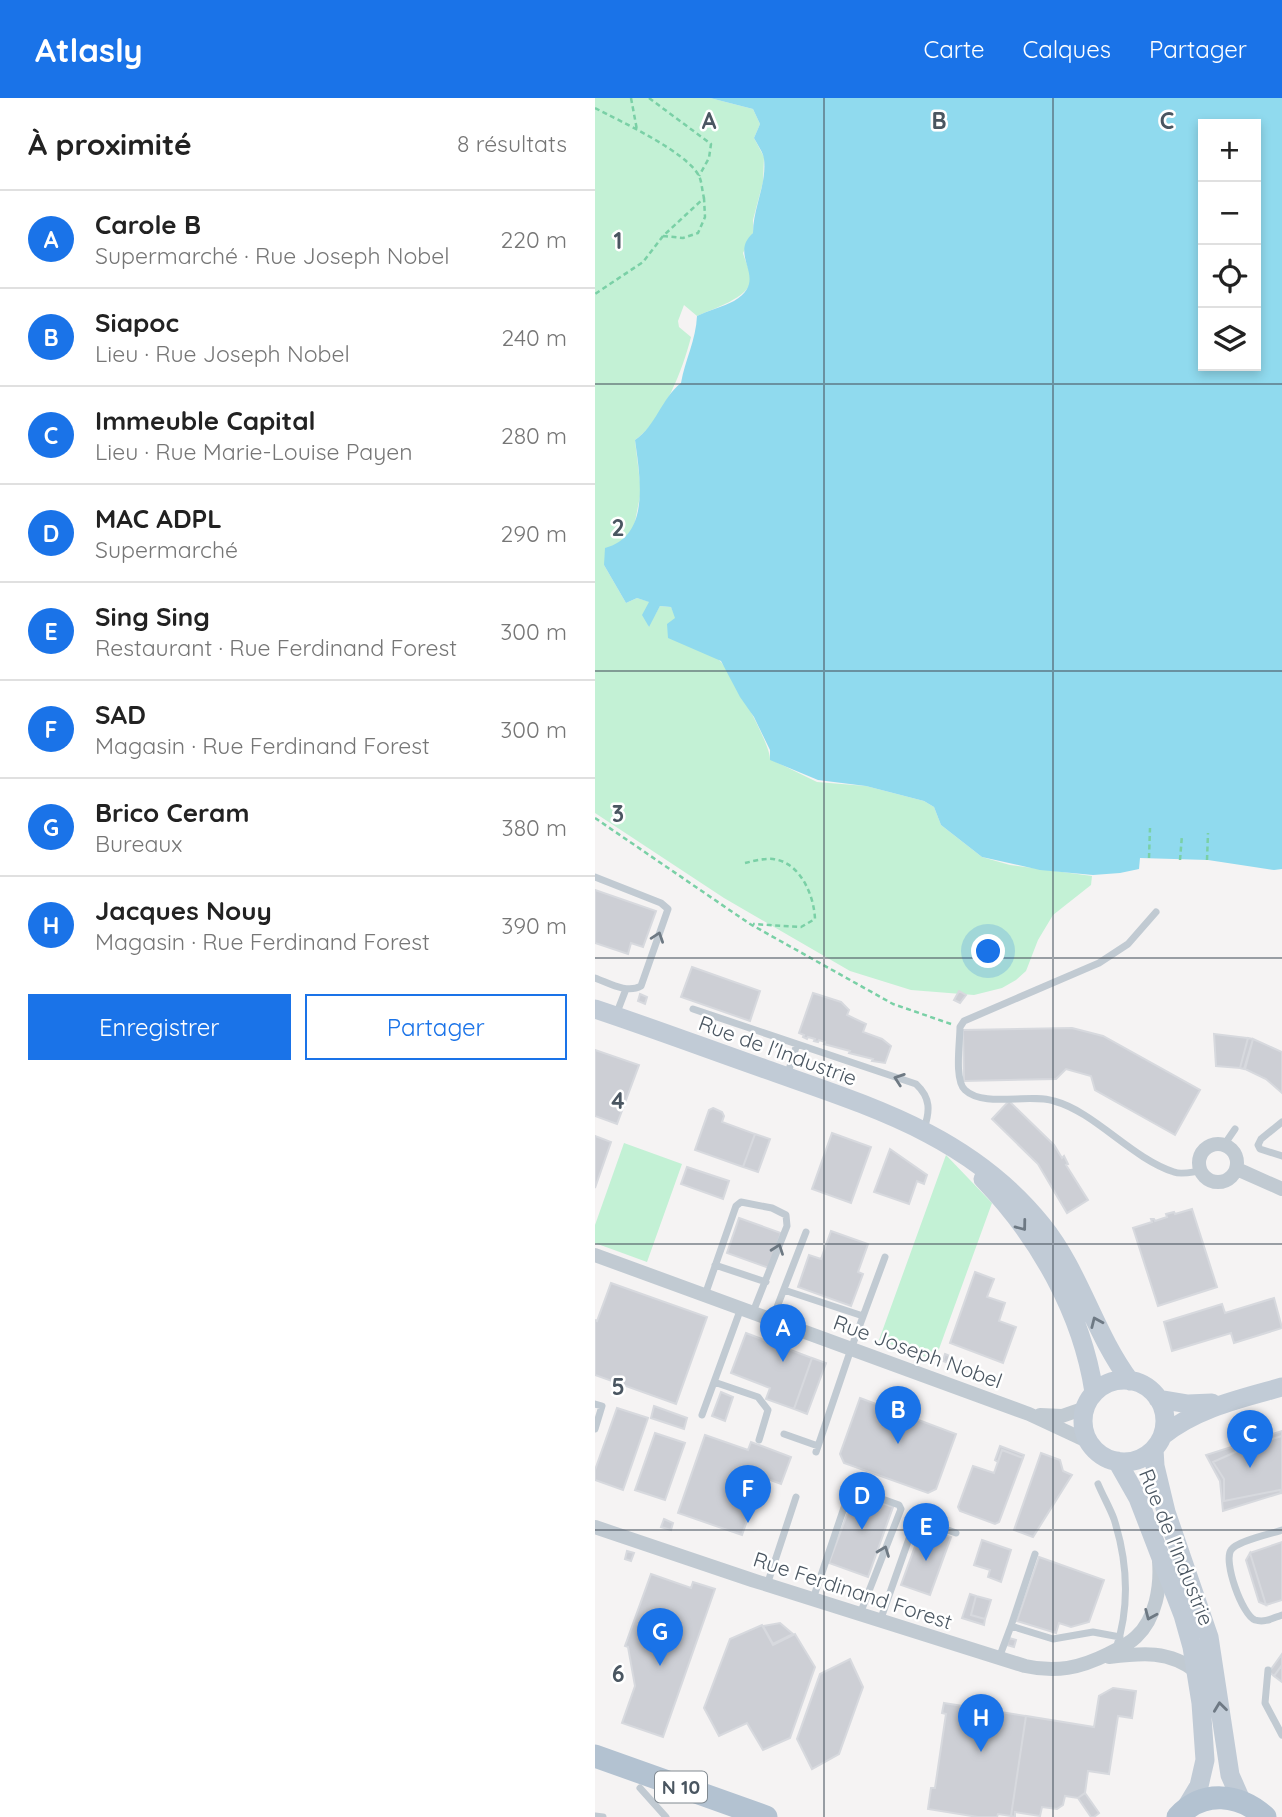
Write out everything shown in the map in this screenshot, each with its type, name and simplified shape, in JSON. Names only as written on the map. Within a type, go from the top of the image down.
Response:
[{"type":"main road","name":"Rue de l'Industrie","points":[[595,1009],[878,1110],[924,1130],[942,1139],[994,1175],[1044,1228],[1084,1294],[1112,1355],[1130,1381],[1146,1387],[1158,1399],[1164,1414],[1155,1466],[1166,1512],[1209,1637],[1230,1775],[1241,1800]]},
{"type":"main road","name":"Rue de l'Industrie","points":[[942,1139],[986,1182],[1037,1247],[1066,1298],[1082,1338],[1090,1400],[1083,1423],[1089,1443],[1100,1454],[1117,1461],[1135,1460],[1158,1443]]},
{"type":"main road","points":[[1090,1400],[1114,1381],[1130,1381]]},
{"type":"main road","points":[[1158,1443],[1190,1417],[1227,1402],[1282,1387]]},
{"type":"main road","points":[[1158,1399],[1188,1404],[1227,1402]]},
{"type":"main road","name":"Rue de l'Industrie","points":[[1117,1461],[1138,1498],[1158,1549],[1183,1615],[1197,1672],[1205,1760],[1199,1786],[1181,1814]]},
{"type":"main road","name":"N 10","points":[[595,1756],[766,1817]]},
{"type":"main road","name":"N 10","points":[[595,1772],[719,1817]]},
{"type":"main road","points":[[1181,1814],[1196,1803],[1217,1797],[1241,1800],[1265,1817]]},
{"type":"street","points":[[1213,1144],[1224,1145],[1236,1157],[1237,1169],[1229,1179],[1218,1183],[1206,1178],[1200,1171],[1199,1160],[1203,1150],[1213,1144]]},
{"type":"street","points":[[1237,1169],[1282,1189]]},
{"type":"street","name":"Rue Joseph Nobel","points":[[595,1255],[1029,1413],[1089,1443]]},
{"type":"street","name":"Rue Joseph Nobel","points":[[1029,1413],[1055,1417],[1090,1400]]},
{"type":"street","name":"Rue Ferdinand Forest","points":[[595,1527],[1025,1667],[1061,1671],[1100,1658],[1137,1653],[1161,1654],[1179,1660],[1197,1672]]},
{"type":"street","name":"Rue Ferdinand Forest","points":[[1100,1658],[1118,1643],[1137,1637],[1152,1612],[1159,1586],[1158,1549]]},
{"type":"lane","points":[[595,877],[661,903],[668,909],[641,986],[637,989],[626,989],[595,978]]},
{"type":"lane","points":[[1156,912],[1128,944],[1099,963],[971,1017],[960,1027],[959,1078],[961,1086],[971,1094],[985,1099],[1037,1098],[1054,1101],[1075,1110],[1144,1157],[1174,1173],[1200,1171]]},
{"type":"lane","points":[[615,1016],[626,989]]},
{"type":"lane","points":[[693,1009],[916,1084],[927,1098],[929,1107],[924,1130]]},
{"type":"lane","points":[[787,1077],[797,1044]]},
{"type":"lane","points":[[1282,1122],[1261,1139],[1258,1145],[1262,1150],[1282,1156]]},
{"type":"lane","points":[[1224,1145],[1235,1129]]},
{"type":"lane","points":[[702,1415],[747,1311],[766,1282],[787,1227],[786,1215],[772,1208],[741,1202],[736,1206],[705,1295]]},
{"type":"lane","points":[[772,1320],[806,1233]]},
{"type":"lane","points":[[784,1434],[817,1449],[885,1257]]},
{"type":"lane","points":[[715,1265],[766,1282]]},
{"type":"lane","points":[[784,1290],[863,1316]]},
{"type":"lane","points":[[714,1382],[758,1396],[768,1410],[758,1440]]},
{"type":"lane","points":[[595,1404],[603,1406],[595,1429]]},
{"type":"lane","points":[[1011,1626],[1053,1639],[1093,1632],[1118,1643],[1127,1585],[1114,1518],[1098,1484]]},
{"type":"lane","points":[[812,1599],[849,1493],[857,1490],[899,1505],[901,1509],[860,1615]]},
{"type":"lane","points":[[767,1585],[796,1497]]},
{"type":"lane","points":[[880,1621],[917,1523],[923,1521],[955,1532]]},
{"type":"lane","points":[[1282,1530],[1237,1545],[1230,1551],[1228,1560],[1244,1610],[1250,1617],[1262,1621],[1282,1615]]},
{"type":"lane","points":[[999,1658],[1035,1554]]},
{"type":"lane","points":[[1268,1670],[1265,1703],[1282,1735]]},
{"type":"lane","points":[[640,1788],[666,1817]]},
{"type":"lane","points":[[595,1816],[603,1817]]},
{"type":"path","points":[[631,98],[637,130]]},
{"type":"path","points":[[649,98],[711,144],[709,158],[699,177]]},
{"type":"path","points":[[595,108],[687,161],[699,177],[705,217],[698,233],[683,238],[663,236]]},
{"type":"path","points":[[595,295],[643,262],[663,236],[704,198]]},
{"type":"path","points":[[595,818],[750,924],[893,1004],[960,1027]]},
{"type":"path","points":[[1149,858],[1150,828]]},
{"type":"path","points":[[1207,860],[1208,833]]},
{"type":"path","points":[[1180,860],[1182,835]]},
{"type":"path","points":[[745,863],[771,859],[787,863],[806,884],[814,905],[815,919],[801,927],[750,924]]},
{"type":"green space","points":[[595,98],[710,98],[753,109],[760,124],[754,138],[764,157],[763,182],[753,220],[753,233],[743,253],[751,277],[749,286],[729,302],[697,316],[684,305],[678,321],[679,327],[691,337],[683,364],[663,407],[635,440],[641,491],[634,527],[604,565],[626,603],[637,598],[650,602],[648,627],[660,606],[671,607],[677,620],[692,638],[721,662],[757,725],[770,759],[817,782],[866,786],[924,801],[934,807],[941,825],[982,857],[1010,865],[1092,876],[1091,885],[1053,915],[1038,940],[1026,971],[1002,988],[974,995],[911,990],[850,971],[724,898],[595,813]]},
{"type":"green space","points":[[624,1143],[682,1164],[647,1262],[595,1243],[595,1225]]},
{"type":"green space","points":[[946,1155],[992,1203],[935,1360],[879,1340]]},
{"type":"water","points":[[710,98],[1282,98],[1282,869],[1208,860],[1140,858],[1139,869],[1093,875],[1040,870],[982,857],[941,825],[934,807],[924,801],[866,786],[818,780],[770,760],[770,750],[754,717],[721,661],[668,638],[667,624],[675,618],[671,607],[660,606],[649,627],[642,615],[649,602],[637,598],[626,603],[604,565],[605,548],[620,541],[630,531],[636,518],[640,487],[635,440],[681,383],[697,316],[734,301],[744,293],[749,284],[744,250],[753,233],[762,187],[763,156],[754,138],[760,124],[753,109]]},
{"type":"building","points":[[595,890],[656,911],[643,947],[631,943],[628,954],[595,943]]},
{"type":"building","points":[[692,967],[760,991],[750,1021],[681,997]]},
{"type":"building","points":[[959,991],[966,995],[960,1003],[954,1000]]},
{"type":"building","points":[[813,993],[841,1002],[849,1010],[847,1015],[866,1024],[863,1032],[882,1039],[891,1046],[885,1063],[803,1037],[804,1035],[799,1033]]},
{"type":"building","points":[[640,994],[647,997],[645,1004],[638,1001]]},
{"type":"building","points":[[1072,1028],[1103,1036],[1200,1090],[1175,1135],[1095,1090],[1091,1076],[1066,1069],[1056,1079],[964,1081],[963,1030]]},
{"type":"building","points":[[1214,1034],[1248,1038],[1240,1068],[1216,1066]]},
{"type":"building","points":[[1248,1038],[1253,1039],[1244,1069],[1240,1068]]},
{"type":"building","points":[[1253,1039],[1282,1052],[1282,1093],[1266,1079],[1245,1069]]},
{"type":"building","points":[[595,1050],[639,1065],[617,1124],[595,1116]]},
{"type":"building","points":[[1009,1101],[1054,1145],[1062,1158],[1064,1156],[1068,1164],[1066,1165],[1088,1200],[1067,1213],[1038,1164],[992,1119]]},
{"type":"building","points":[[713,1108],[722,1112],[722,1122],[755,1134],[743,1167],[695,1150],[709,1110]]},
{"type":"building","points":[[832,1133],[871,1147],[851,1203],[812,1189]]},
{"type":"building","points":[[755,1134],[770,1139],[758,1172],[743,1167]]},
{"type":"building","points":[[595,1136],[611,1142],[595,1188]]},
{"type":"building","points":[[890,1149],[927,1175],[924,1184],[917,1181],[909,1204],[874,1192]]},
{"type":"building","points":[[687,1167],[729,1181],[723,1199],[681,1184]]},
{"type":"building","points":[[1192,1209],[1217,1287],[1158,1306],[1133,1228],[1152,1222],[1151,1219],[1155,1221],[1167,1217],[1166,1214]]},
{"type":"building","points":[[739,1218],[781,1233],[769,1268],[727,1253]]},
{"type":"building","points":[[831,1231],[868,1244],[858,1272],[863,1274],[851,1306],[798,1287],[809,1255],[821,1259]]},
{"type":"building","points":[[975,1272],[994,1279],[987,1297],[1005,1303],[999,1321],[1016,1327],[1003,1363],[950,1343]]},
{"type":"building","points":[[611,1283],[707,1317],[676,1404],[595,1375],[595,1320],[597,1321]]},
{"type":"building","points":[[1274,1298],[1282,1328],[1234,1343],[1231,1333],[1172,1351],[1164,1322],[1222,1304],[1225,1313]]},
{"type":"building","points":[[746,1333],[812,1358],[794,1409],[766,1399],[770,1388],[731,1373]]},
{"type":"building","points":[[945,1354],[952,1357],[950,1364],[943,1361]]},
{"type":"building","points":[[812,1358],[826,1363],[807,1414],[794,1409]]},
{"type":"building","points":[[721,1392],[733,1397],[725,1421],[712,1416]]},
{"type":"building","points":[[860,1398],[956,1434],[936,1489],[928,1493],[844,1463],[840,1454]]},
{"type":"building","points":[[654,1406],[687,1418],[684,1429],[651,1418]]},
{"type":"building","points":[[617,1408],[648,1418],[623,1490],[595,1480],[595,1470]]},
{"type":"building","points":[[1282,1431],[1282,1436],[1249,1446],[1213,1462],[1224,1479],[1224,1501],[1280,1490],[1281,1493],[1223,1511],[1220,1481],[1206,1455]]},
{"type":"building","points":[[655,1433],[685,1443],[665,1500],[635,1490]]},
{"type":"building","points":[[705,1435],[748,1450],[751,1442],[791,1457],[781,1484],[762,1477],[742,1535],[678,1513]]},
{"type":"building","points":[[1282,1436],[1282,1493],[1280,1490],[1224,1501],[1224,1479],[1213,1462],[1249,1446]]},
{"type":"building","points":[[1000,1446],[1024,1455],[1023,1458],[1002,1450],[998,1462],[995,1460]]},
{"type":"building","points":[[1002,1450],[1023,1458],[999,1522],[995,1524],[960,1511],[958,1507],[973,1466],[994,1473]]},
{"type":"building","points":[[1041,1453],[1060,1460],[1063,1471],[1072,1475],[1033,1537],[1014,1530]]},
{"type":"building","points":[[855,1493],[893,1507],[868,1577],[829,1563]]},
{"type":"building","points":[[664,1519],[673,1523],[671,1530],[661,1527]]},
{"type":"building","points":[[922,1527],[951,1537],[930,1595],[901,1585]]},
{"type":"building","points":[[982,1540],[1011,1550],[1001,1582],[988,1577],[990,1570],[974,1565]]},
{"type":"building","points":[[1282,1542],[1282,1600],[1266,1605],[1250,1553]]},
{"type":"building","points":[[627,1551],[634,1553],[631,1561],[625,1559]]},
{"type":"building","points":[[1250,1553],[1266,1605],[1259,1602],[1246,1560]]},
{"type":"building","points":[[1039,1557],[1104,1580],[1089,1622],[1071,1627],[1059,1623],[1056,1633],[1017,1621]]},
{"type":"building","points":[[651,1574],[691,1588],[693,1582],[715,1589],[663,1737],[622,1723],[635,1686],[628,1647],[625,1646]]},
{"type":"building","points":[[970,1594],[976,1596],[971,1615],[985,1619],[984,1625],[962,1618]]},
{"type":"building","points":[[976,1596],[991,1600],[985,1619],[971,1615]]},
{"type":"building","points":[[780,1623],[793,1634],[773,1644],[763,1626]]},
{"type":"building","points":[[762,1625],[773,1645],[795,1634],[815,1667],[790,1738],[763,1750],[747,1723],[719,1736],[704,1708],[730,1639]]},
{"type":"building","points":[[1009,1638],[1016,1640],[1014,1647],[1007,1645]]},
{"type":"building","points":[[1282,1654],[1282,1665],[1274,1676],[1269,1672]]},
{"type":"building","points":[[850,1659],[863,1687],[839,1754],[812,1769],[797,1739],[820,1674]]},
{"type":"building","points":[[1282,1665],[1282,1682],[1274,1676]]},
{"type":"building","points":[[1113,1688],[1136,1691],[1132,1718],[1118,1716],[1109,1774],[1088,1771],[1085,1793],[1078,1798],[1065,1796],[1063,1805],[1057,1809],[1042,1807],[1040,1816],[1015,1812],[1015,1817],[1011,1816],[1026,1716],[1094,1727],[1099,1696]]},
{"type":"building","points":[[944,1703],[1026,1716],[1011,1816],[998,1814],[997,1817],[978,1817],[928,1809],[931,1788],[935,1788],[946,1714],[942,1713]]},
{"type":"building","points":[[1085,1793],[1099,1813],[1094,1817],[1091,1817],[1078,1798]]},
{"type":"place","name":"Carole B","points":[[783,1362]]},
{"type":"place","name":"Siapoc","points":[[898,1444]]},
{"type":"place","name":"Immeuble Capital","points":[[1250,1468]]},
{"type":"place","name":"SAD","points":[[748,1523]]},
{"type":"place","name":"MAC ADPL","points":[[862,1530]]},
{"type":"place","name":"Sing Sing","points":[[926,1561]]},
{"type":"place","name":"Brico Ceram","points":[[660,1666]]},
{"type":"place","name":"Jacques Nouy","points":[[981,1752]]}]
